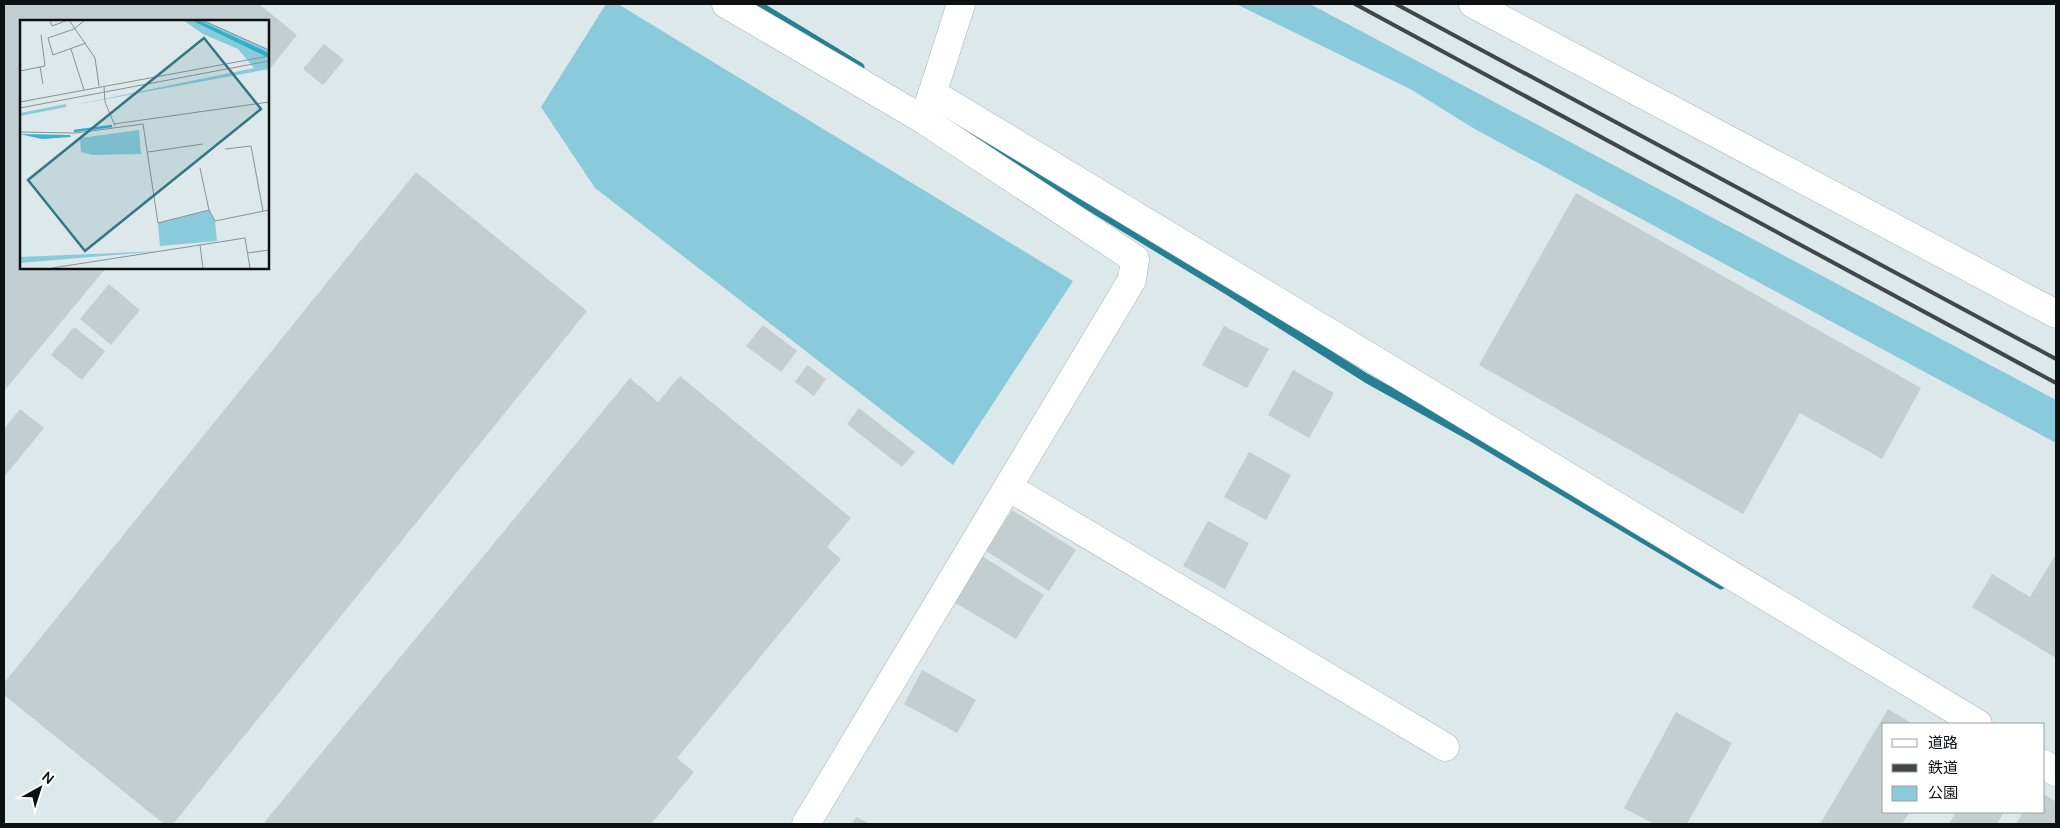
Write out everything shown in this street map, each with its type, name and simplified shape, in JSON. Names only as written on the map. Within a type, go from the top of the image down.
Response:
[{"type":"street","points":[[726,4],[924,120],[1135,259],[1132,280],[806,824]]},
{"type":"street","points":[[924,120],[961,4]]},
{"type":"street","points":[[1474,4],[2056,314]]},
{"type":"street","points":[[932,93],[1976,723]]},
{"type":"street","points":[[1008,487],[1445,747]]},
{"type":"street","points":[[2045,765],[2056,772]]},
{"type":"green space","points":[[606,4],[618,4],[1073,281],[953,465],[595,188],[541,107]]},
{"type":"green space","points":[[1236,4],[1310,4],[2056,400],[2056,443],[1473,128],[1412,90]]},
{"type":"building","points":[[4,4],[259,4],[297,35],[269,70],[269,20],[20,20],[20,269],[105,269],[4,391]]},
{"type":"building","points":[[324,44],[344,60],[323,85],[303,69]]},
{"type":"building","points":[[416,172],[587,311],[173,824],[164,824],[4,695],[4,683]]},
{"type":"building","points":[[1576,193],[1921,388],[1882,459],[1800,413],[1743,514],[1479,365]]},
{"type":"building","points":[[109,284],[140,310],[111,345],[80,319]]},
{"type":"building","points":[[763,325],[797,351],[781,372],[746,346]]},
{"type":"building","points":[[1224,326],[1269,349],[1247,388],[1202,365]]},
{"type":"building","points":[[74,327],[105,351],[82,380],[51,355]]},
{"type":"building","points":[[807,365],[826,379],[814,396],[795,382]]},
{"type":"building","points":[[1293,370],[1334,393],[1309,438],[1268,415]]},
{"type":"building","points":[[680,376],[851,518],[827,547],[841,559],[677,758],[694,772],[651,824],[263,824],[630,378],[658,402]]},
{"type":"building","points":[[859,408],[915,452],[902,467],[847,424]]},
{"type":"building","points":[[20,409],[44,428],[4,477],[4,429]]},
{"type":"building","points":[[1249,452],[1291,475],[1266,520],[1224,497]]},
{"type":"building","points":[[1012,510],[1076,550],[1049,591],[986,551]]},
{"type":"building","points":[[1208,521],[1249,543],[1225,589],[1183,566]]},
{"type":"building","points":[[2056,554],[2056,658],[1972,607],[1992,574],[2030,597]]},
{"type":"building","points":[[982,556],[1044,595],[1016,639],[954,602]]},
{"type":"building","points":[[922,670],[976,700],[957,733],[904,704]]},
{"type":"building","points":[[1888,709],[1911,723],[1882,723],[1882,813],[1909,813],[1902,824],[1820,824]]},
{"type":"building","points":[[1676,712],[1732,743],[1687,824],[1654,824],[1624,808]]},
{"type":"building","points":[[2045,795],[2056,802],[2056,824],[2016,824],[2022,813],[2045,813]]},
{"type":"building","points":[[1955,813],[2003,813],[1997,824],[1949,824]]},
{"type":"building","points":[[856,817],[870,824],[852,824]]},
{"type":"waterway","points":[[756,4],[860,67]]},
{"type":"waterway","points":[[946,119],[1227,290],[1366,378],[1470,436],[1721,585]]},
{"type":"railway","points":[[1355,4],[2056,383]]},
{"type":"railway","points":[[1396,4],[2056,359]]}]
